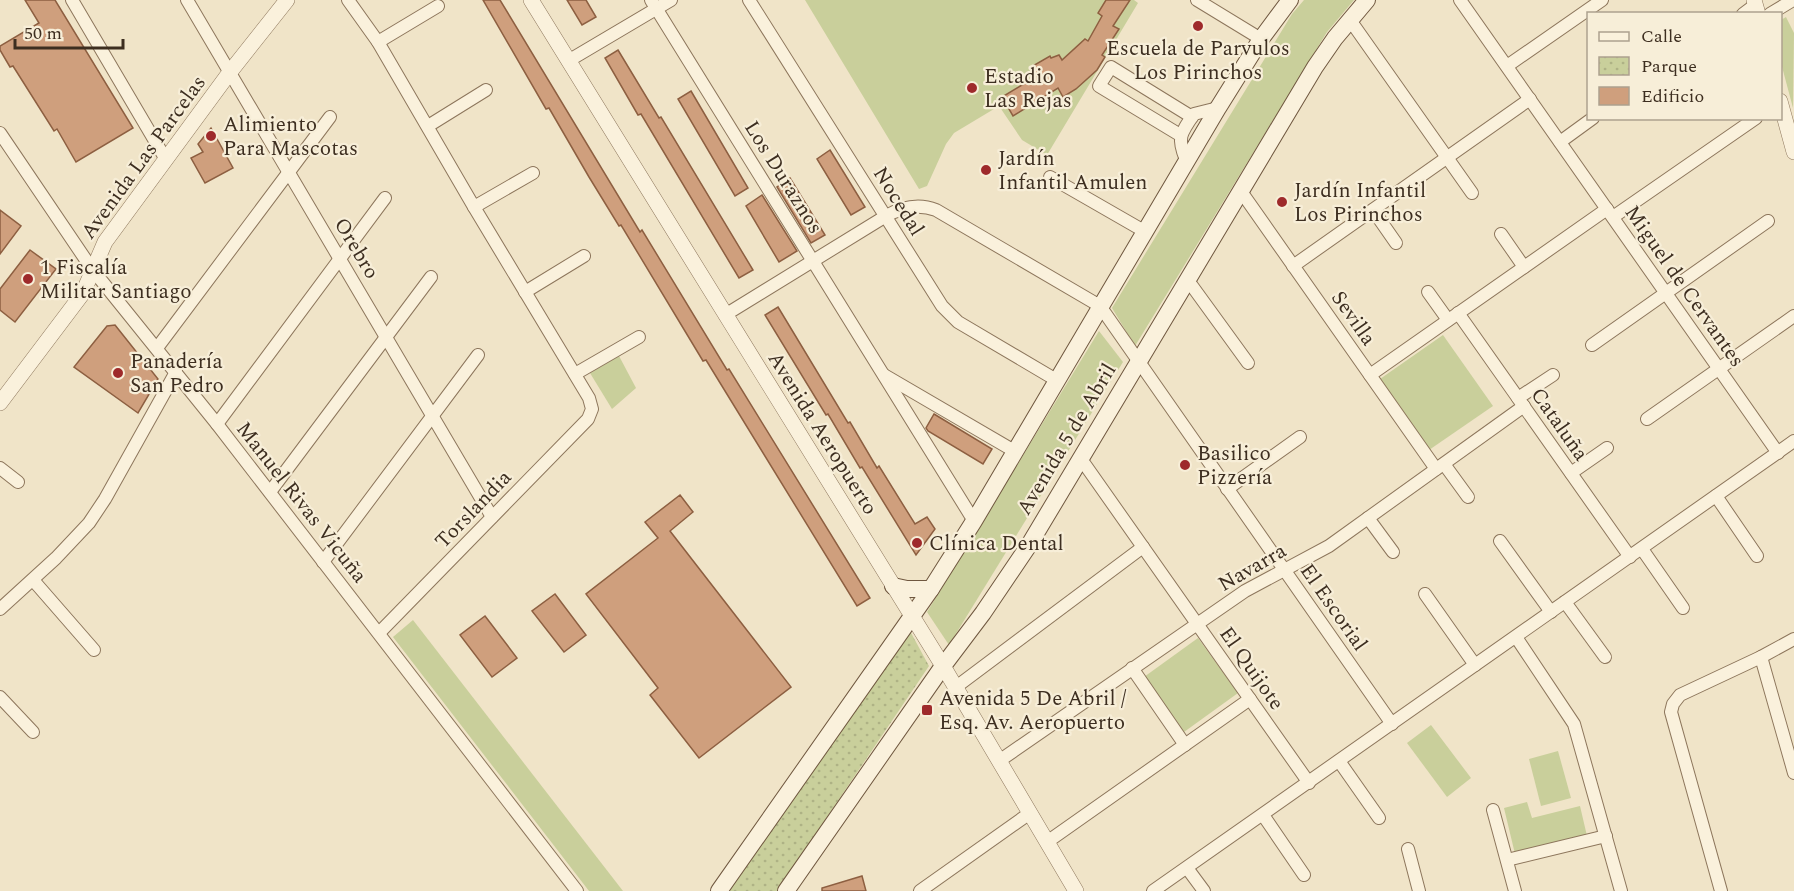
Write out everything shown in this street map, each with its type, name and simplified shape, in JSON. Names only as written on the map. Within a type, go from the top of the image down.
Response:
[{"type":"main road","name":"Avenida 5 de Abril","points":[[719,891],[912,616],[974,522],[1186,160],[1261,39],[1290,0]]},
{"type":"main road","name":"Avenida 5 de Abril","points":[[786,891],[1006,579],[1081,459],[1315,68],[1367,0]]},
{"type":"main road","points":[[893,586],[907,589],[931,588]]},
{"type":"street","points":[[72,0],[165,158]]},
{"type":"street","name":"Orebro","points":[[187,0],[492,517]]},
{"type":"street","name":"Avenida Las Parcelas","points":[[0,403],[83,293],[105,242],[165,158],[287,0]]},
{"type":"street","points":[[348,0],[378,42],[575,374],[639,337]]},
{"type":"street","name":"Avenida Aeropuerto","points":[[531,0],[956,687],[1076,891]]},
{"type":"street","points":[[568,61],[654,4],[671,0]]},
{"type":"street","name":"Nocedal","points":[[749,0],[949,314],[957,322],[1058,381]]},
{"type":"street","points":[[1197,0],[1261,39]]},
{"type":"street","name":"Miguel de Cervantes","points":[[1460,0],[1778,453]]},
{"type":"street","points":[[1507,66],[1602,0]]},
{"type":"street","points":[[1773,12],[1793,0]]},
{"type":"street","name":"Los Duraznos","points":[[654,4],[974,522]]},
{"type":"street","points":[[378,42],[438,6]]},
{"type":"street","points":[[1350,20],[1472,193]]},
{"type":"street","points":[[1180,135],[1099,86],[1111,67],[1192,117]]},
{"type":"street","points":[[428,126],[486,90]]},
{"type":"street","points":[[1293,266],[1530,99]]},
{"type":"street","points":[[1782,104],[1790,119],[1794,152]]},
{"type":"street","points":[[1186,160],[1180,143],[1180,135],[1192,117],[1199,112],[1218,108]]},
{"type":"street","points":[[157,348],[288,170],[330,117]]},
{"type":"street","points":[[1560,142],[1590,120]]},
{"type":"street","points":[[1370,375],[1524,267],[1753,120]]},
{"type":"street","name":"Manuel Rivas Vicuña","points":[[0,133],[92,269],[217,424],[577,891]]},
{"type":"street","points":[[474,207],[533,173]]},
{"type":"street","points":[[1050,177],[1144,231]]},
{"type":"street","name":"Sevilla","points":[[1240,190],[1370,375],[1440,466],[1468,497]]},
{"type":"street","points":[[217,424],[385,198]]},
{"type":"street","points":[[725,315],[886,216],[903,208],[920,206],[936,210],[1100,306]]},
{"type":"street","points":[[1373,210],[1396,243]]},
{"type":"street","points":[[1592,345],[1768,222]]},
{"type":"street","points":[[1501,234],[1524,267]]},
{"type":"street","points":[[525,292],[584,256]]},
{"type":"street","points":[[270,492],[431,277]]},
{"type":"street","points":[[1187,279],[1248,363]]},
{"type":"street","name":"Cataluña","points":[[1428,292],[1453,316],[1521,402],[1630,557]]},
{"type":"street","name":"El Escorial","points":[[1100,306],[1392,724]]},
{"type":"street","points":[[1647,419],[1794,316]]},
{"type":"street","points":[[323,562],[478,355]]},
{"type":"street","points":[[0,609],[73,542],[89,523],[105,499],[176,372]]},
{"type":"street","name":"Torslandia","points":[[379,633],[588,419],[592,410],[589,398],[575,374]]},
{"type":"street","name":"Los Duraznos","points":[[884,375],[1016,452]]},
{"type":"street","name":"Navarra","points":[[999,761],[1245,591],[1321,551],[1440,466],[1553,375]]},
{"type":"street","points":[[1227,489],[1300,437]]},
{"type":"street","points":[[1153,891],[1793,444]]},
{"type":"street","points":[[1571,473],[1606,448]]},
{"type":"street","name":"El Quijote","points":[[1081,459],[1309,783]]},
{"type":"street","points":[[0,468],[18,482]]},
{"type":"street","points":[[1716,496],[1757,556]]},
{"type":"street","points":[[1368,518],[1393,552]]},
{"type":"street","points":[[1500,541],[1551,612]]},
{"type":"street","points":[[956,687],[1143,547]]},
{"type":"street","points":[[1641,549],[1683,608]]},
{"type":"street","points":[[33,580],[93,650]]},
{"type":"street","points":[[1425,594],[1475,665]]},
{"type":"street","points":[[1565,602],[1605,657]]},
{"type":"street","points":[[1516,637],[1574,724],[1621,891]]},
{"type":"street","points":[[1721,891],[1671,712],[1673,704],[1680,695],[1794,639]]},
{"type":"street","points":[[1761,657],[1790,744],[1794,773]]},
{"type":"street","points":[[1132,668],[1185,745]]},
{"type":"street","points":[[0,697],[33,732]]},
{"type":"street","points":[[1047,842],[1250,699]]},
{"type":"street","points":[[1339,761],[1379,818]]},
{"type":"street","points":[[1493,810],[1515,891]]},
{"type":"street","points":[[920,891],[1030,813]]},
{"type":"street","points":[[1263,815],[1304,875]]},
{"type":"street","points":[[1507,860],[1606,836]]},
{"type":"street","points":[[1408,849],[1419,891]]},
{"type":"street","points":[[1187,868],[1204,891]]},
{"type":"green space","name":"Estadio Las Rejas","points":[[805,0],[1134,0],[1138,3],[1047,155],[1022,140],[999,106],[954,133],[946,144],[927,186],[919,189]]},
{"type":"green space","points":[[1304,0],[1354,0],[1327,32],[1135,346],[1112,308],[1292,14]]},
{"type":"green space","points":[[1786,17],[1794,33],[1793,108],[1782,67],[1782,19]]},
{"type":"green space","points":[[1099,331],[1123,362],[949,645],[927,612]]},
{"type":"green space","points":[[1443,335],[1493,406],[1429,450],[1380,379]]},
{"type":"green space","points":[[619,356],[636,388],[612,409],[590,373]]},
{"type":"green space","points":[[413,620],[623,891],[589,891],[393,637]]},
{"type":"green space","points":[[910,631],[929,666],[777,891],[728,891]]},
{"type":"green space","points":[[1198,638],[1238,693],[1184,732],[1144,677]]},
{"type":"green space","points":[[1431,725],[1471,778],[1447,797],[1407,743]]},
{"type":"green space","points":[[1558,751],[1571,798],[1541,806],[1529,759]]},
{"type":"green space","points":[[1527,802],[1532,818],[1580,806],[1587,836],[1515,854],[1504,808]]},
{"type":"building","points":[[25,0],[55,0],[133,128],[76,162],[57,129],[54,131],[13,66],[10,67],[0,50],[0,46],[39,23]]},
{"type":"building","points":[[483,0],[500,0],[640,232],[642,230],[870,598],[857,606],[706,360],[703,361],[621,225],[619,226],[549,108],[546,109]]},
{"type":"building","points":[[567,0],[586,0],[596,17],[582,25]]},
{"type":"building","points":[[1106,0],[1130,0],[1113,26],[1119,29],[1102,55],[1105,57],[1097,70],[1076,89],[1063,97],[1058,88],[1013,116],[1002,97],[1037,76],[1031,67],[1050,56],[1051,58],[1059,55],[1062,60],[1085,39],[1088,41],[1102,16],[1098,13]]},
{"type":"building","points":[[618,50],[753,270],[739,278],[605,58]]},
{"type":"building","points":[[691,91],[748,188],[735,196],[678,99]]},
{"type":"building","points":[[211,128],[233,168],[205,183],[191,158],[203,152],[198,144]]},
{"type":"building","points":[[830,150],[865,207],[851,215],[817,159]]},
{"type":"building","points":[[790,178],[825,235],[811,243],[777,187]]},
{"type":"building","points":[[762,195],[797,251],[779,262],[746,206]]},
{"type":"building","points":[[0,210],[21,226],[0,254]]},
{"type":"building","name":"1 Fiscalía Militar Santiago","points":[[30,250],[56,269],[15,322],[0,310],[0,289]]},
{"type":"building","points":[[778,307],[848,423],[850,422],[877,468],[879,466],[915,524],[927,517],[935,529],[916,555],[765,315]]},
{"type":"building","name":"Panadería San Pedro","points":[[115,325],[158,379],[138,413],[74,367],[107,326]]},
{"type":"building","points":[[934,414],[992,449],[983,464],[928,431],[926,428]]},
{"type":"building","points":[[680,495],[693,512],[670,531],[791,687],[699,758],[650,695],[658,688],[586,594],[658,538],[645,522]]},
{"type":"building","points":[[555,594],[586,635],[564,652],[532,611]]},
{"type":"building","points":[[485,616],[517,658],[492,677],[460,635]]},
{"type":"building","points":[[862,876],[866,891],[822,891],[822,888]]},
{"type":"place","name":"Escuela de Parvulos Los Pirinchos","points":[[1198,26]]},
{"type":"place","name":"Estadio Las Rejas","points":[[972,88]]},
{"type":"place","name":"Alimiento Para Mascotas","points":[[211,136]]},
{"type":"place","name":"Jardín Infantil Amulen","points":[[986,170]]},
{"type":"place","name":"Jardín Infantil Los Pirinchos","points":[[1282,202]]},
{"type":"place","name":"1 Fiscalía Militar Santiago","points":[[28,279]]},
{"type":"place","name":"Panadería San Pedro","points":[[118,373]]},
{"type":"place","name":"Basilico Pizzería","points":[[1185,465]]},
{"type":"place","name":"Clínica Dental","points":[[917,543]]},
{"type":"place","name":"Avenida 5 De Abril / Esq. Av. Aeropuerto","points":[[927,710]]}]
